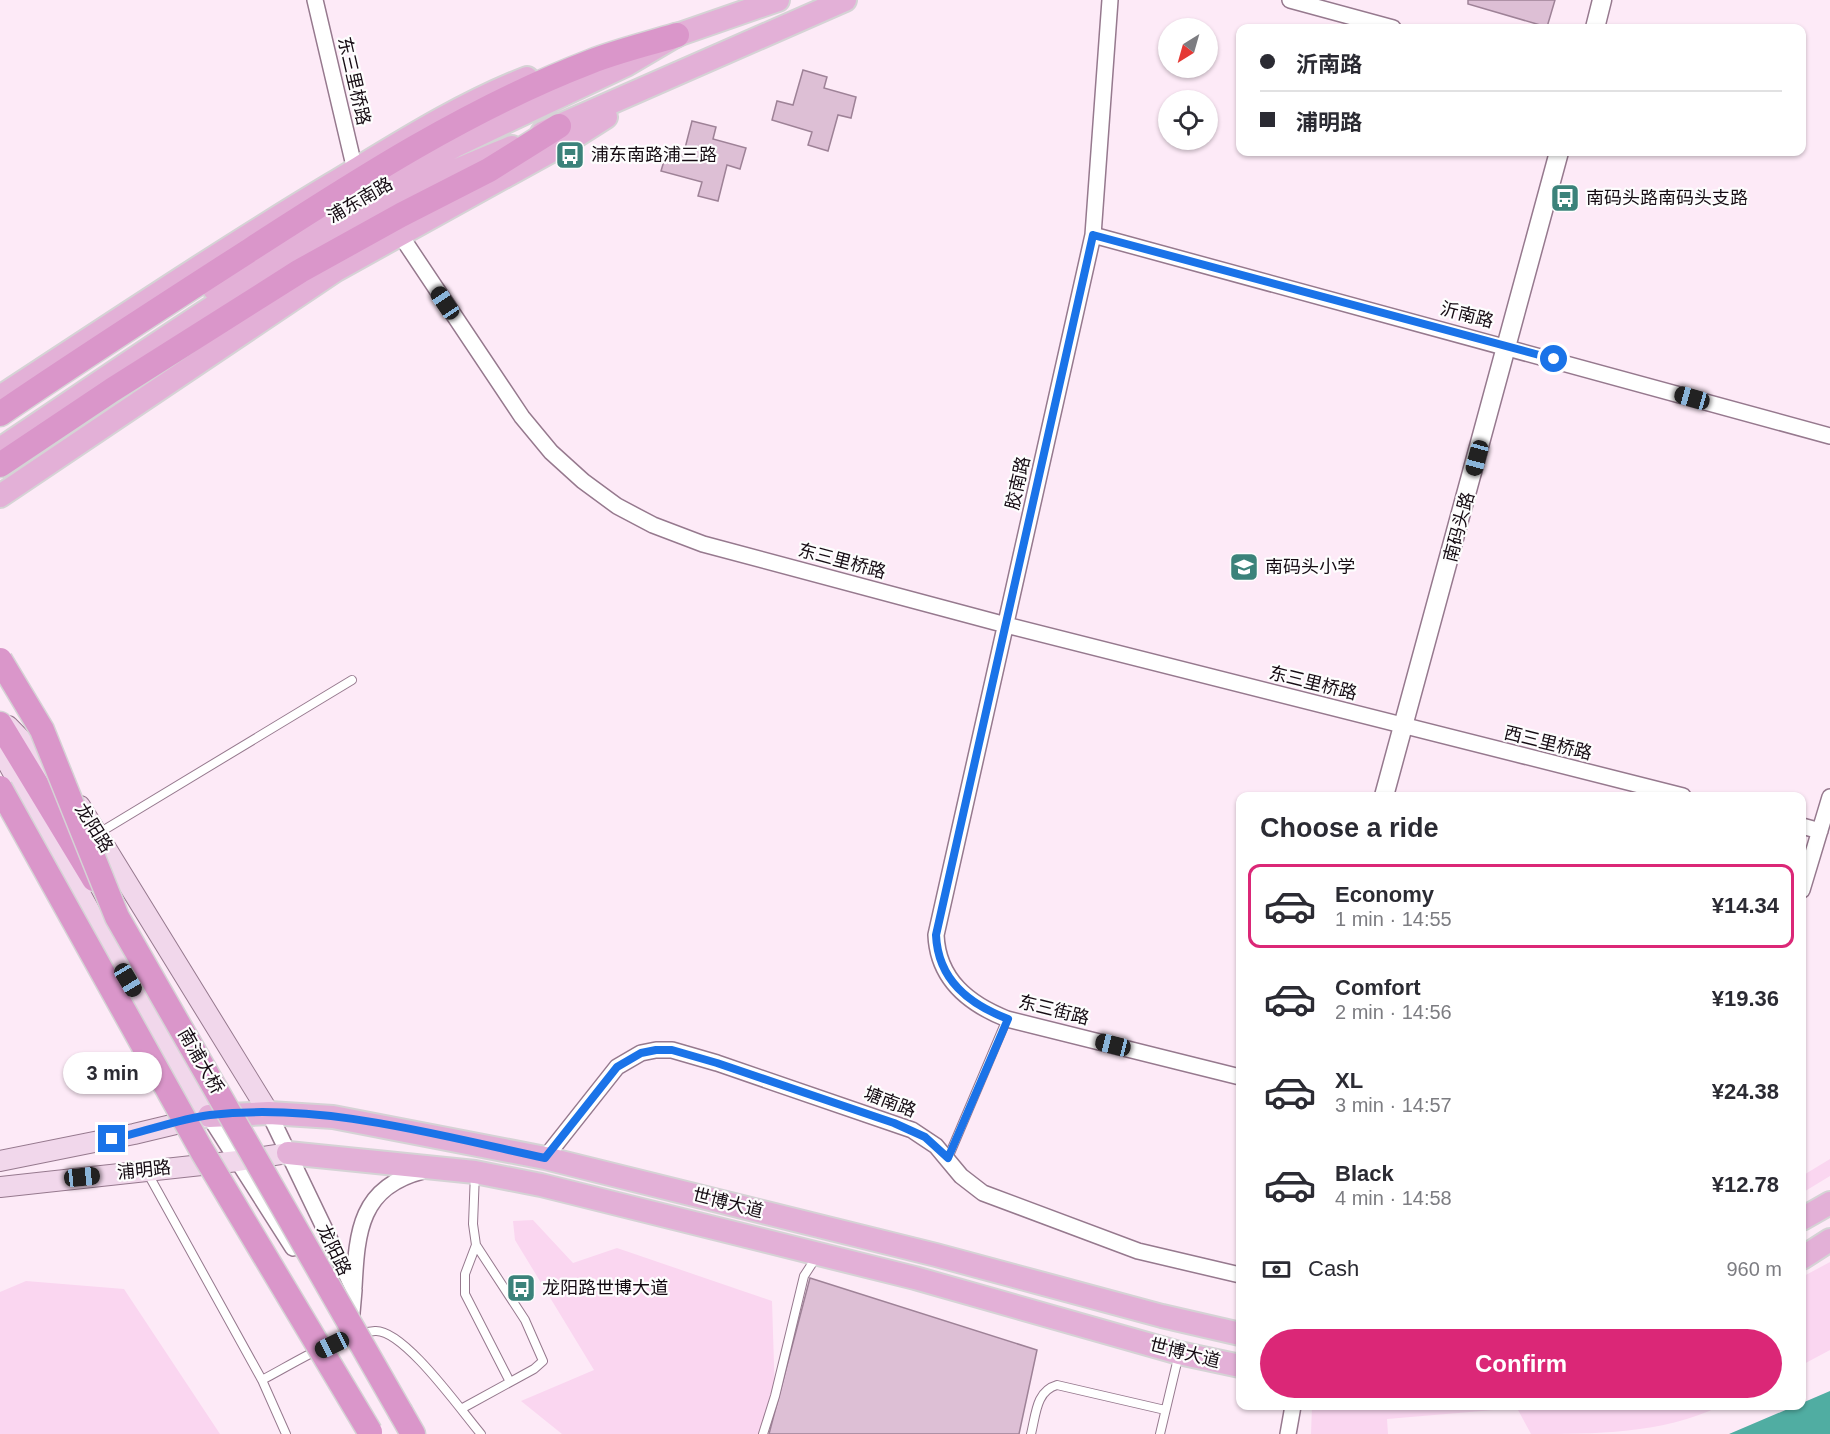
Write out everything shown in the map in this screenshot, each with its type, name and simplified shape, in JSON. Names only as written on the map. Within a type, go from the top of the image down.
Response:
[{"type":"highway","points":[[0,414],[159,309],[386,165],[511,96],[592,61],[677,35]]},
{"type":"highway","points":[[0,465],[112,390],[300,271],[489,170],[559,126]]},
{"type":"highway","points":[[0,660],[42,730],[117,917]]},
{"type":"highway","name":"南浦大桥","points":[[0,724],[117,917],[414,1434]]},
{"type":"highway","points":[[0,788],[202,1151],[371,1434]]},
{"type":"main road","name":"浦东南路","points":[[0,431],[297,236],[457,145],[626,65],[677,35],[778,0]]},
{"type":"main road","name":"浦东南路","points":[[0,449],[192,321],[314,246],[420,187],[845,0]]},
{"type":"main road","name":"浦东南路","points":[[0,397],[247,235],[477,99],[619,41],[743,14]]},
{"type":"main road","name":"浦东南路","points":[[0,496],[336,270],[399,233],[562,145],[663,80]]},
{"type":"main road","name":"龙阳路","points":[[0,718],[69,787],[269,1113]]},
{"type":"main road","name":"龙阳路","points":[[0,748],[128,980],[209,1116]]},
{"type":"main road","name":"世博大道","points":[[209,1116],[269,1113],[333,1117],[545,1158],[1236,1333]]},
{"type":"main road","name":"浦明路","points":[[0,1161],[134,1134],[209,1116]]},
{"type":"main road","name":"世博大道","points":[[288,1153],[475,1172],[542,1185],[915,1278],[1179,1353],[1236,1365]]},
{"type":"main road","name":"浦明路","points":[[0,1187],[238,1161],[288,1153]]},
{"type":"main road","points":[[1806,1217],[1830,1203]]},
{"type":"main road","points":[[1806,1255],[1830,1240]]},
{"type":"street","name":"东三里桥路","points":[[315,0],[355,170]]},
{"type":"street","name":"胶南路","points":[[943,970],[937,953],[936,935],[1093,235],[1110,0]]},
{"type":"street","points":[[1290,0],[1378,24]]},
{"type":"street","points":[[1595,24],[1602,0]]},
{"type":"street","name":"南码头路","points":[[1385,792],[1558,156]]},
{"type":"street","name":"东三里桥路","points":[[399,233],[522,417],[551,452],[583,481],[616,506],[653,525],[703,544],[1404,727]]},
{"type":"street","name":"沂南路","points":[[1093,235],[1508,346],[1830,436]]},
{"type":"street","name":"西三里桥路","points":[[1404,727],[1667,792]]},
{"type":"street","points":[[1806,877],[1830,796]]},
{"type":"street","points":[[1806,827],[1820,831]]},
{"type":"street","name":"东三街路","points":[[943,970],[954,986],[970,1000],[987,1011],[1008,1019],[1236,1076]]},
{"type":"street","name":"塘南路","points":[[545,1158],[617,1067],[641,1053],[672,1050],[894,1123],[925,1137],[948,1158],[961,1176],[983,1193],[1138,1251],[1236,1274]]},
{"type":"street","name":"龙阳路","points":[[269,1113],[354,1290],[350,1336]]},
{"type":"street","name":"龙阳路","points":[[209,1116],[350,1336]]},
{"type":"street","points":[[354,1290],[360,1225],[382,1190],[402,1176],[425,1170],[475,1172]]},
{"type":"street","points":[[1288,1434],[1292,1410]]},
{"type":"lane","points":[[98,833],[352,680]]},
{"type":"lane","points":[[948,1158],[1008,1019]]},
{"type":"lane","points":[[146,1170],[262,1380],[286,1434]]},
{"type":"lane","points":[[461,1409],[543,1361],[525,1320],[476,1245],[473,1224],[475,1172]]},
{"type":"lane","points":[[476,1245],[465,1274],[465,1294],[510,1382]]},
{"type":"lane","points":[[763,1434],[775,1396],[804,1276],[818,1254]]},
{"type":"lane","points":[[262,1380],[350,1336],[377,1331],[390,1335],[425,1365],[481,1434]]},
{"type":"lane","points":[[350,1336],[402,1434]]},
{"type":"lane","points":[[1160,1434],[1179,1353]]},
{"type":"lane","points":[[1031,1434],[1040,1396],[1046,1388],[1057,1385],[1165,1410]]},
{"type":"shaded area","points":[[1830,1159],[1830,1176],[1806,1191],[1806,1174]]},
{"type":"shaded area","points":[[533,1220],[573,1263],[617,1248],[772,1301],[775,1396],[764,1434],[562,1434],[521,1401],[594,1370],[515,1240],[513,1221]]},
{"type":"shaded area","points":[[1830,1262],[1830,1350],[1806,1363],[1806,1275]]},
{"type":"shaded area","points":[[26,1281],[124,1289],[220,1434],[0,1434],[0,1292]]},
{"type":"shaded area","points":[[1830,1391],[1830,1434],[1729,1434],[1786,1410],[1806,1410],[1806,1401]]},
{"type":"shaded area","points":[[1312,1410],[1493,1410],[1387,1419],[1388,1434],[1311,1434]]},
{"type":"shaded area","points":[[1518,1410],[1710,1410],[1652,1427],[1603,1433],[1531,1434]]},
{"type":"building","points":[[1468,0],[1555,0],[1548,24],[1537,24],[1468,4]]},
{"type":"building","points":[[803,70],[827,77],[824,88],[856,97],[851,118],[838,115],[828,151],[808,145],[812,132],[772,120],[777,101],[793,105]]},
{"type":"building","points":[[692,121],[716,127],[713,139],[746,148],[740,169],[727,165],[718,201],[698,196],[702,182],[661,171],[667,151],[683,156]]},
{"type":"building","points":[[810,1278],[1037,1350],[1019,1434],[769,1434]]},
{"type":"place","name":"浦东南路浦三路","points":[[570,155]]},
{"type":"place","name":"南码头路南码头支路","points":[[1565,198]]},
{"type":"place","name":"南码头小学","points":[[1244,567]]},
{"type":"place","name":"龙阳路世博大道","points":[[521,1288]]},
{"type":"route","points":[[112,1139],[209,1116],[269,1113],[333,1117],[545,1158],[605,1079],[617,1067],[641,1053],[672,1050],[717,1063],[912,1130],[925,1137],[948,1158],[1008,1019],[987,1011],[954,986],[943,970],[937,953],[936,935],[1093,235],[1554,359]]}]
